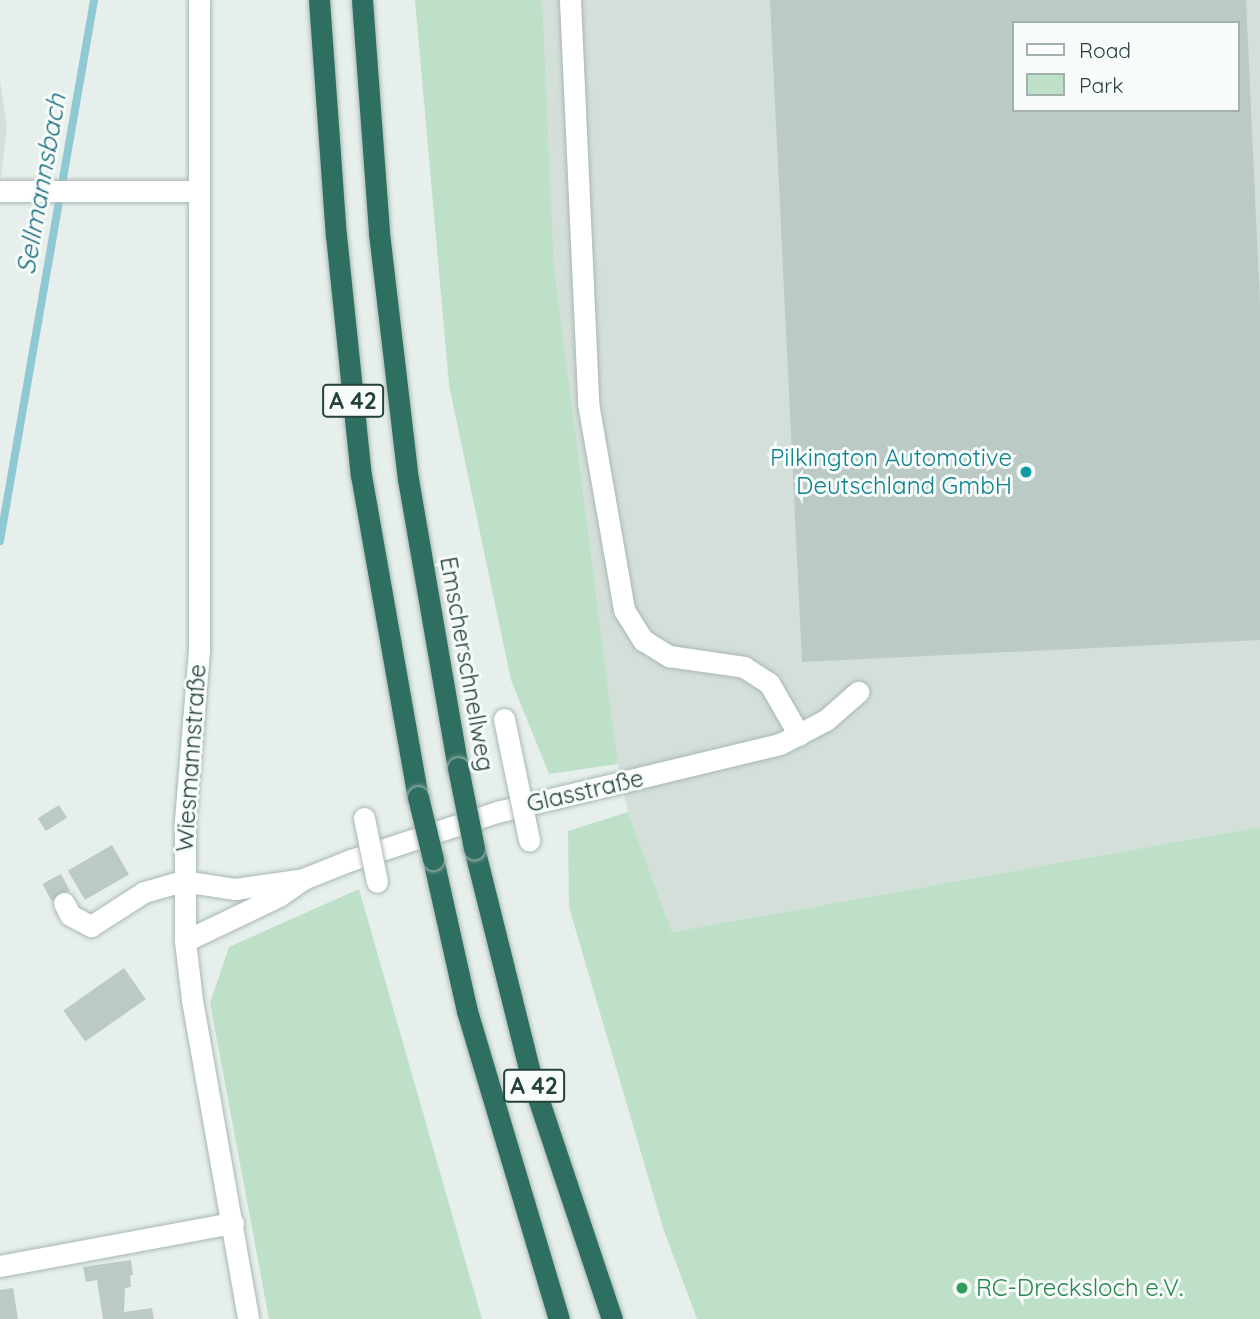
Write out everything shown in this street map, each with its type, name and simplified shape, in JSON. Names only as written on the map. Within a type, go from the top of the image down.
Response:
[{"type":"highway","name":"A 42","points":[[319,0],[336,234],[361,475],[418,797],[467,1011],[559,1319]]},
{"type":"highway","name":"Emscherschnellweg","points":[[362,0],[379,233],[408,478],[458,768],[474,848],[532,1080],[612,1319]]},
{"type":"street","name":"Wiesmannstraße","points":[[200,0],[197,191],[199,650],[185,821],[183,881],[192,1000],[248,1319]]},
{"type":"street","points":[[570,0],[588,403],[624,610],[643,640],[668,656],[744,667],[769,683],[799,735]]},
{"type":"street","points":[[0,191],[197,191]]},
{"type":"street","name":"Glasstraße","points":[[183,881],[235,889],[303,879],[497,811],[780,744],[826,720],[858,692]]},
{"type":"street","points":[[504,719],[529,840]]},
{"type":"street","points":[[364,818],[377,882]]},
{"type":"street","name":"Glasstraße","points":[[186,941],[279,896],[303,879]]},
{"type":"street","points":[[64,903],[69,915],[91,926],[144,891],[183,881]]},
{"type":"street","points":[[0,1266],[233,1223]]},
{"type":"shaded area","points":[[541,0],[1260,0],[1260,827],[672,932],[628,812],[618,764],[554,265]]},
{"type":"shaded area","points":[[0,80],[7,127],[0,185]]},
{"type":"green space","points":[[415,0],[542,0],[554,265],[618,764],[549,774],[511,680],[449,385]]},
{"type":"green space","points":[[628,812],[672,932],[1260,827],[1260,1319],[697,1319],[664,1231],[569,907],[568,831]]},
{"type":"green space","points":[[359,889],[482,1319],[269,1319],[210,1003],[229,947]]},
{"type":"building","name":"Pilkington Automotive Deutschland GmbH","points":[[770,0],[1246,0],[1260,304],[1260,640],[802,662]]},
{"type":"building","points":[[59,805],[67,818],[46,831],[38,818]]},
{"type":"building","points":[[112,845],[129,874],[85,900],[68,870]]},
{"type":"building","points":[[61,874],[70,891],[51,901],[42,884]]},
{"type":"building","points":[[124,968],[146,999],[85,1042],[63,1010]]},
{"type":"building","points":[[131,1260],[133,1275],[130,1275],[131,1287],[125,1288],[124,1312],[152,1308],[154,1319],[103,1319],[97,1280],[86,1282],[83,1267]]},
{"type":"building","points":[[13,1288],[18,1319],[0,1319],[0,1290]]},
{"type":"waterway","name":"Sellmannsbach","points":[[0,541],[94,0]]},
{"type":"place","name":"Pilkington Automotive Deutschland GmbH","points":[[1026,472]]},
{"type":"place","name":"RC-Drecksloch e.V.","points":[[962,1288]]}]
